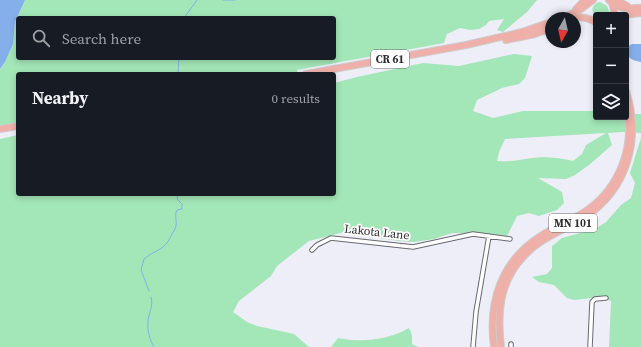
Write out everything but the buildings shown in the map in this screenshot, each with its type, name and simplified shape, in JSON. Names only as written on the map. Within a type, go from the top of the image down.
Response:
[{"type":"main road","points":[[571,12],[590,1]]},
{"type":"main road","points":[[590,1],[588,12],[593,19]]},
{"type":"main road","points":[[611,1],[641,7]]},
{"type":"main road","points":[[611,1],[614,8],[613,12]]},
{"type":"main road","points":[[629,14],[641,13]]},
{"type":"main road","points":[[581,17],[593,20]]},
{"type":"main road","name":"CR 61","points":[[317,72],[473,44],[545,26]]},
{"type":"main road","name":"MN 101","points":[[501,347],[499,314],[502,295],[509,277],[521,259],[537,244],[593,211],[612,193],[620,180],[628,163],[633,139],[633,115],[629,101]]},
{"type":"main road","name":"MN 101","points":[[494,347],[492,328],[493,309],[500,285],[510,266],[523,250],[536,239],[583,212],[595,204],[607,192],[617,177],[625,157],[628,142],[628,120]]},
{"type":"main road","points":[[0,129],[16,126]]},
{"type":"street","name":"Lakota Lane","points":[[312,250],[317,245],[331,238],[413,247],[466,235],[510,239]]},
{"type":"street","points":[[473,347],[477,307],[489,236]]},
{"type":"street","points":[[590,347],[592,302],[595,299],[606,298]]},
{"type":"green space","points":[[25,0],[537,0],[527,12],[503,32],[497,30],[504,19],[489,21],[486,25],[479,29],[470,30],[460,28],[447,34],[444,43],[297,70],[297,72],[16,72],[16,126],[0,129],[0,69],[5,62],[13,44],[16,20],[16,60],[336,60],[336,16],[18,16]]},
{"type":"green space","points":[[600,2],[607,6],[608,12],[593,12],[593,8]]},
{"type":"green space","points":[[514,54],[532,56],[525,78],[519,84],[502,88],[477,100],[473,111],[493,118],[523,111],[593,111],[593,120],[629,120],[629,114],[641,114],[641,133],[608,133],[612,145],[575,175],[566,179],[538,178],[562,192],[564,203],[557,210],[539,216],[529,213],[517,216],[507,236],[493,234],[452,233],[434,239],[414,242],[344,232],[309,241],[277,266],[271,276],[239,301],[233,312],[247,322],[257,326],[294,334],[309,347],[0,347],[0,139],[16,135],[16,196],[336,196],[336,82],[423,63],[459,66]],"holes":[[[606,133],[586,145],[582,154],[573,161],[542,157],[511,161],[497,161],[505,139]]]},
{"type":"green space","points":[[641,138],[641,347],[609,347],[611,301],[601,297],[574,300],[567,298],[554,285],[539,282],[532,277],[547,274],[552,268],[552,246],[562,238],[595,229],[606,222],[621,205],[631,198],[635,183],[630,173]]},
{"type":"green space","points":[[409,328],[412,335],[412,344],[418,347],[331,347],[338,338],[365,340],[384,338]]},
{"type":"water","points":[[0,0],[25,0],[18,16],[16,16],[13,44],[5,62],[0,69]]},
{"type":"water","points":[[632,44],[641,44],[641,62],[629,57],[629,46]]},
{"type":"waterway","points":[[185,16],[197,0]]},
{"type":"waterway","points":[[223,0],[235,0]]},
{"type":"waterway","points":[[178,72],[179,60]]},
{"type":"waterway","points":[[149,291],[141,270],[144,259],[163,247],[175,229],[176,212],[177,210],[182,209],[182,204],[177,199],[178,196]]},
{"type":"waterway","points":[[151,297],[152,304],[148,319],[148,328],[150,339],[154,347]]}]
